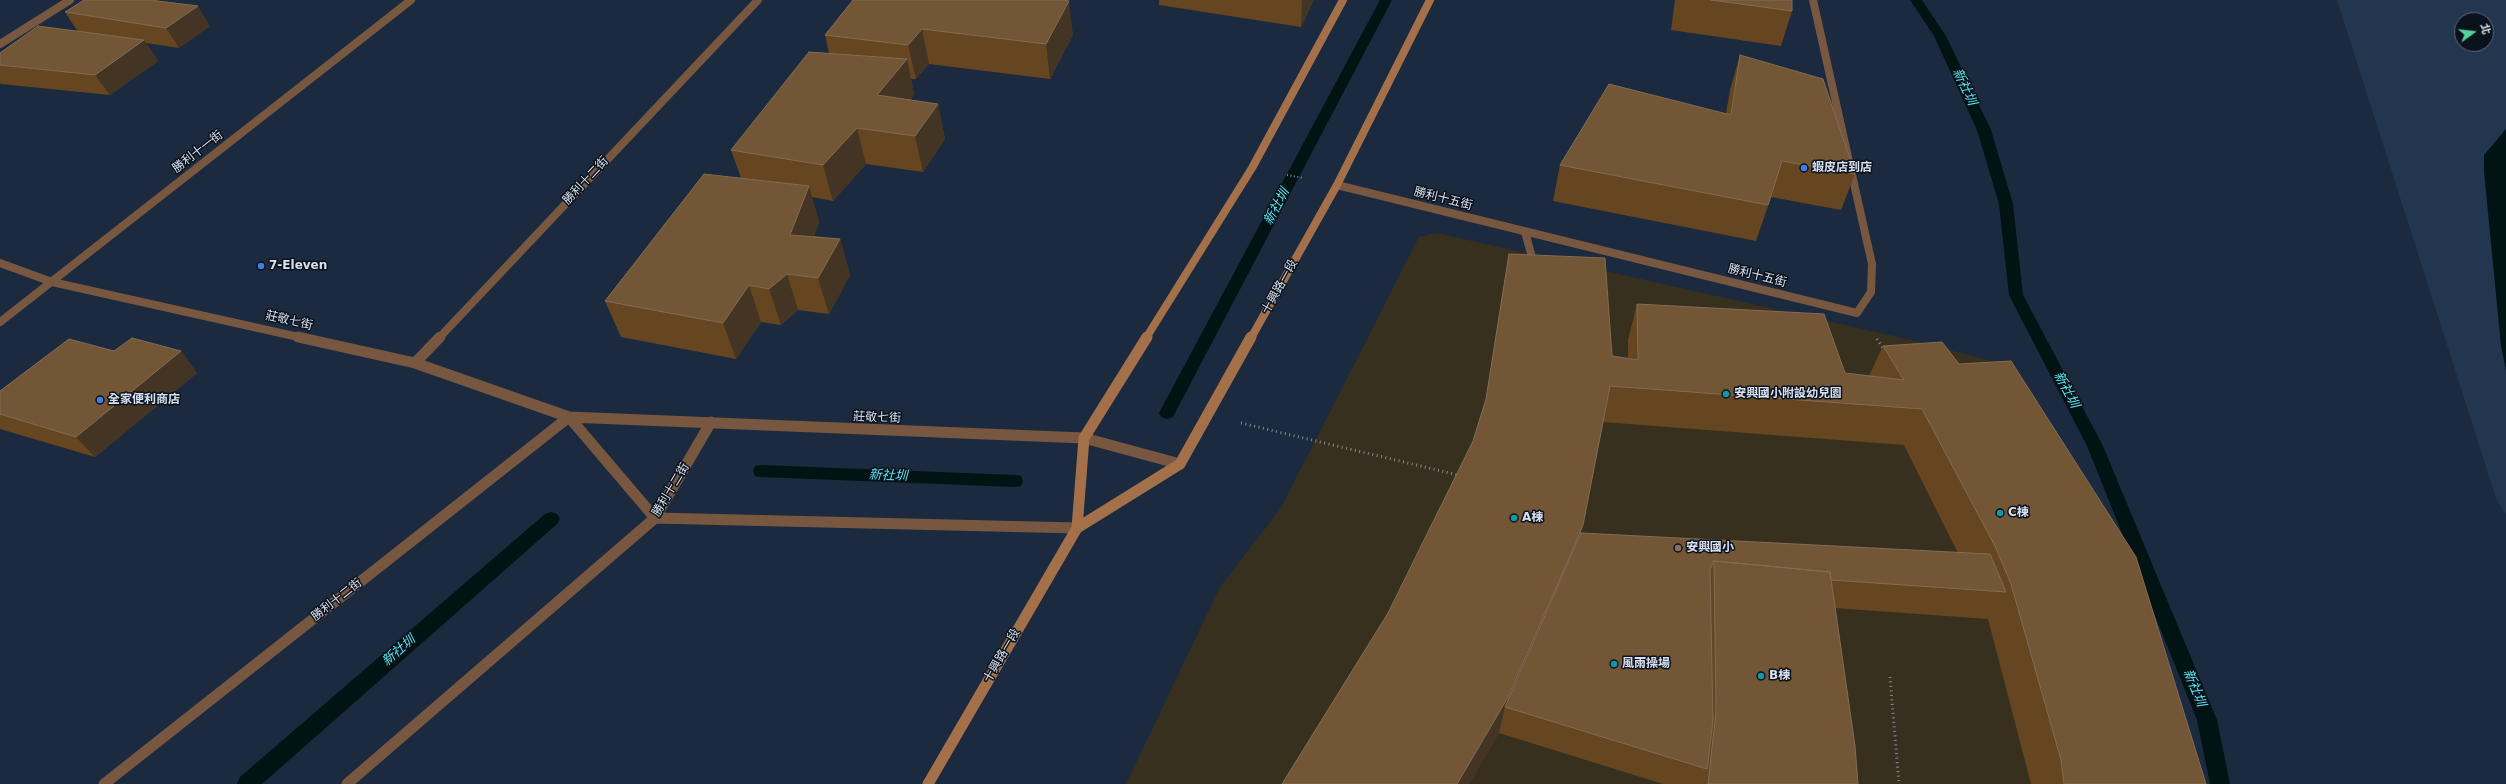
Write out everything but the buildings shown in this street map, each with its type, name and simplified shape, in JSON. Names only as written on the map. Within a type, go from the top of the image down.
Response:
[{"type":"street","points":[[0,44],[70,0]]},
{"type":"street","name":"勝利十一街","points":[[0,322],[411,0]]},
{"type":"street","name":"勝利十二街","points":[[415,363],[758,0]]},
{"type":"street","name":"十興路一段","points":[[928,784],[1077,528],[1084,438],[1252,168],[1343,0]]},
{"type":"street","name":"十興路一段","points":[[1077,528],[1180,464],[1337,185],[1430,0]]},
{"type":"street","name":"勝利十五街","points":[[1337,185],[1858,313],[1871,292],[1872,264],[1814,0]]},
{"type":"street","points":[[1525,232],[1537,277]]},
{"type":"street","name":"莊敬七街","points":[[0,263],[52,282],[415,363],[569,417],[711,422],[759,426],[1084,438],[1180,464]]},
{"type":"street","points":[[569,417],[655,518],[1077,528]]},
{"type":"street","name":"勝利十二街","points":[[104,784],[569,417]]},
{"type":"street","name":"勝利十二街","points":[[347,784],[655,518],[711,422]]},
{"type":"path","points":[[1252,168],[1337,185]]},
{"type":"path","points":[[1208,415],[1459,475]]},
{"type":"path","points":[[1890,677],[1899,784]]},
{"type":"shaded area","points":[[2337,0],[2506,0],[2506,515],[2496,498]]},
{"type":"shaded area","points":[[2506,129],[2506,371],[2501,346],[2484,171],[2484,155]]},
{"type":"shaded area","name":"安興國小","points":[[1437,233],[1907,339],[1999,363],[2186,784],[1126,784],[1220,587],[1281,508],[1419,237]]},
{"type":"waterway","name":"新社圳","points":[[1167,413],[1386,0]]},
{"type":"waterway","name":"新社圳","points":[[1916,0],[1940,36],[1984,130],[2006,204],[2016,295],[2095,446],[2207,720],[2220,784]]},
{"type":"waterway","name":"新社圳","points":[[761,471],[1015,481]]},
{"type":"waterway","name":"新社圳","points":[[247,784],[551,519]]},
{"type":"place","name":"蝦皮店到店","points":[[1804,168]]},
{"type":"place","name":"7-Eleven","points":[[261,266]]},
{"type":"place","name":"安興國小附設幼兒園","points":[[1726,394]]},
{"type":"place","name":"全家便利商店","points":[[100,400]]},
{"type":"place","name":"C棟","points":[[2000,513]]},
{"type":"place","name":"A棟","points":[[1514,518]]},
{"type":"place","name":"安興國小","points":[[1678,548]]},
{"type":"place","name":"風雨操場","points":[[1614,664]]},
{"type":"place","name":"B棟","points":[[1761,676]]}]
